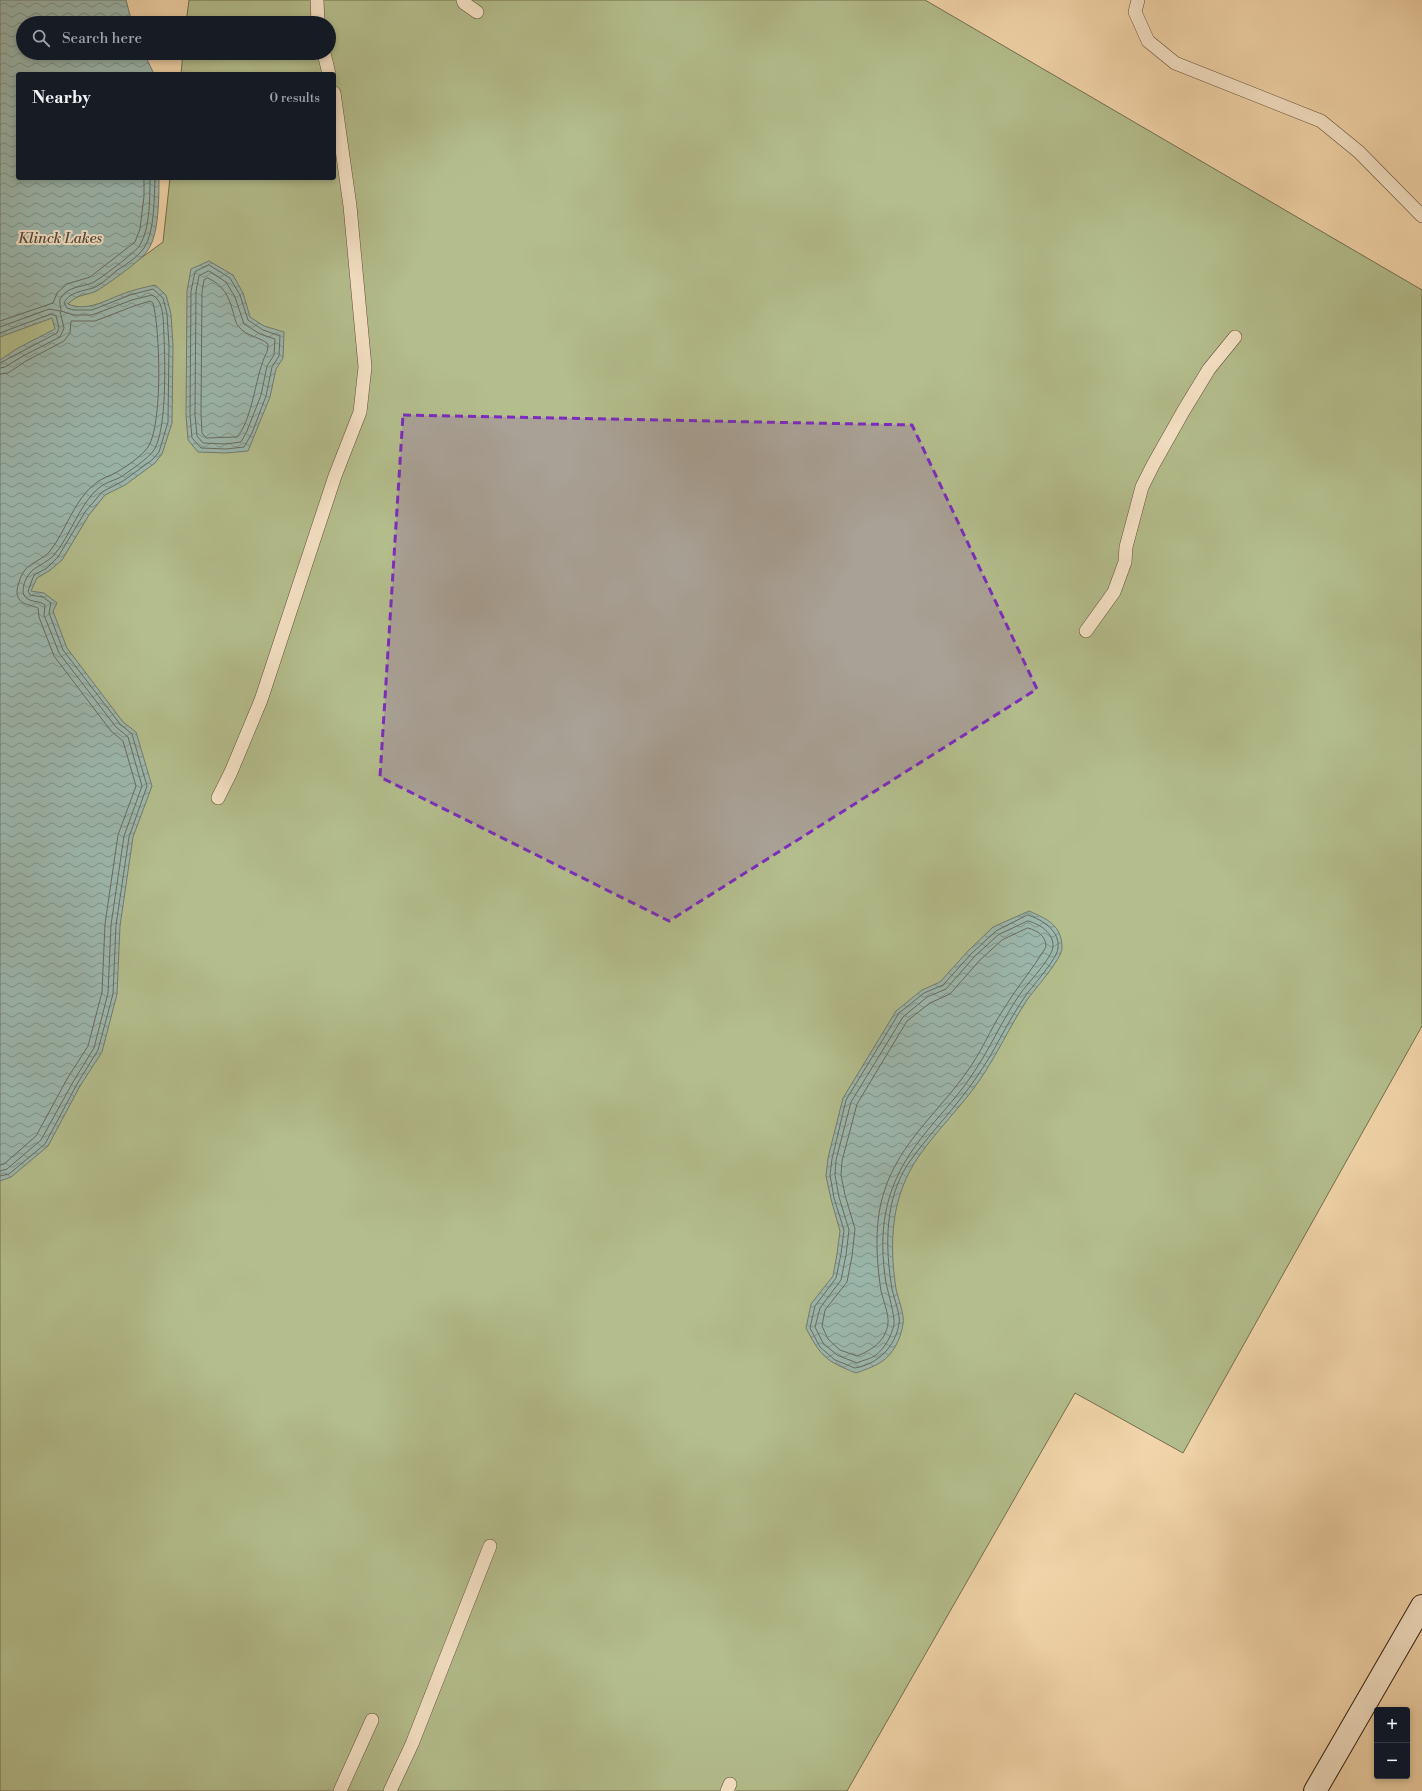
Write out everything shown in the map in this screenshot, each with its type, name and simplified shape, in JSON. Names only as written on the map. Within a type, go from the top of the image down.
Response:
[{"type":"street","points":[[1315,1791],[1422,1606]]},
{"type":"lane","points":[[317,0],[318,16]]},
{"type":"lane","points":[[463,0],[464,3],[477,12]]},
{"type":"lane","points":[[1138,0],[1135,12],[1148,41],[1175,63],[1321,121],[1359,152],[1422,216]]},
{"type":"lane","points":[[326,60],[329,72]]},
{"type":"lane","points":[[218,798],[231,772],[261,700],[335,476],[360,412],[365,367],[350,206],[336,107]]},
{"type":"lane","points":[[1086,631],[1114,592],[1125,562],[1126,547],[1142,487],[1153,465],[1209,369],[1235,337]]},
{"type":"lane","points":[[390,1791],[418,1730],[490,1546]]},
{"type":"lane","points":[[340,1791],[372,1720]]},
{"type":"highlighted area","points":[[403,415],[912,425],[1037,689],[669,921],[380,777]]},
{"type":"green space","points":[[189,0],[925,0],[1422,290],[1422,1026],[1183,1453],[1075,1393],[847,1791],[0,1791],[0,317],[96,291],[163,242],[170,180],[336,180],[336,72],[181,72],[182,60],[336,60],[336,16],[187,16]]},
{"type":"water","name":"Klinck Lakes","points":[[0,0],[126,0],[130,16],[16,16],[16,60],[147,60],[153,72],[16,72],[16,180],[159,180],[156,225],[152,243],[148,250],[132,265],[103,287],[94,292],[80,296],[68,304],[83,307],[91,306],[128,292],[155,285],[166,295],[171,314],[173,346],[172,423],[162,454],[155,463],[125,485],[105,495],[89,515],[62,560],[49,571],[37,578],[31,591],[44,593],[57,603],[53,611],[67,648],[123,722],[136,732],[152,786],[133,837],[120,926],[117,994],[102,1052],[80,1086],[48,1146],[11,1177],[0,1181],[0,360],[18,348],[55,329],[52,318],[0,337]]},
{"type":"water","points":[[209,261],[233,275],[243,293],[250,317],[264,326],[284,332],[283,358],[276,369],[270,397],[248,451],[226,453],[198,452],[188,440],[186,415],[187,291],[191,269]]},
{"type":"water","points":[[1029,911],[1047,920],[1056,928],[1061,940],[1061,953],[1053,967],[1027,1000],[979,1081],[926,1146],[910,1171],[898,1203],[894,1220],[893,1237],[894,1271],[896,1289],[903,1316],[902,1329],[896,1346],[885,1359],[856,1373],[825,1357],[816,1346],[806,1328],[811,1304],[833,1276],[837,1254],[840,1231],[826,1176],[828,1158],[843,1098],[896,1011],[922,990],[940,982],[969,950],[993,927]]}]
